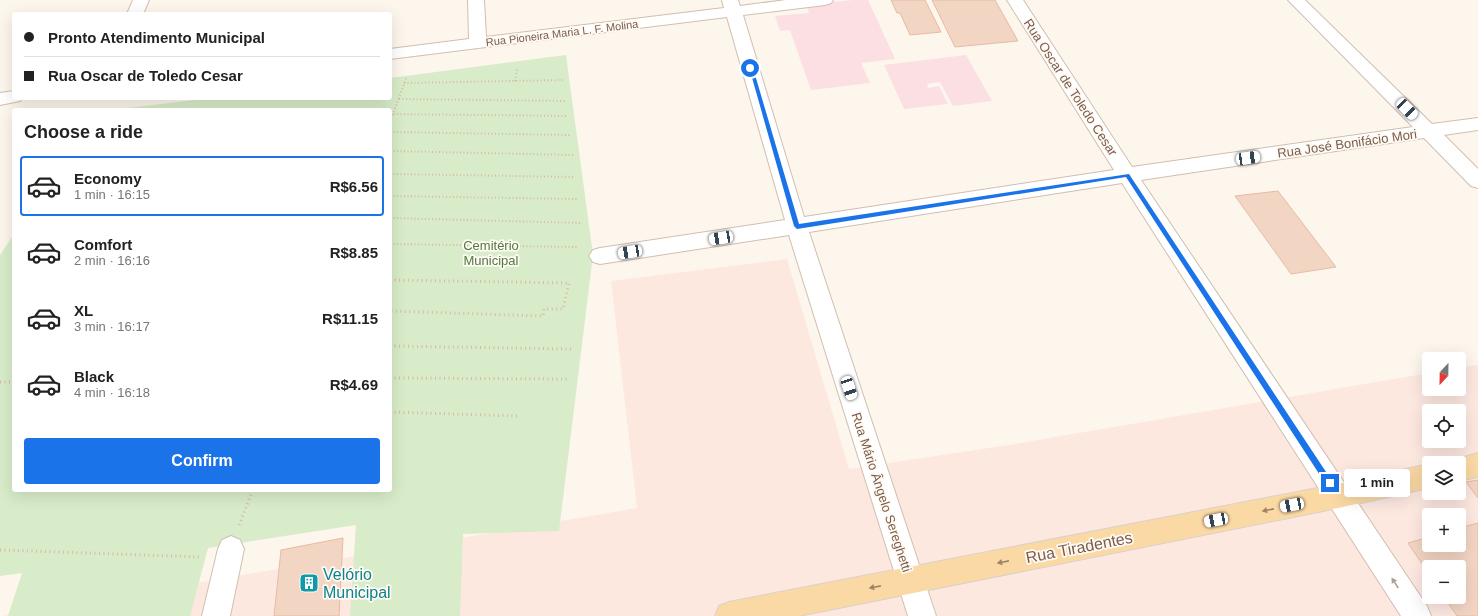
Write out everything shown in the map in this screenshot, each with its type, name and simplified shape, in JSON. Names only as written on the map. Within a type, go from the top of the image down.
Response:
[{"type":"main road","points":[[1466,468],[1478,465]]},
{"type":"main road","name":"Rua Tiradentes","points":[[729,616],[1338,496],[1422,478]]},
{"type":"street","points":[[136,12],[141,0]]},
{"type":"street","points":[[476,0],[478,44]]},
{"type":"street","name":"Rua Pioneira Maria L. F. Molina","points":[[392,54],[478,44],[732,6],[825,0]]},
{"type":"street","name":"Rua Oscar de Toledo Cesar","points":[[1015,0],[1127,175],[1417,616]]},
{"type":"street","points":[[1296,0],[1478,181]]},
{"type":"street","name":"Rua Mário Ângelo Sereghetti","points":[[732,6],[797,226],[922,616]]},
{"type":"street","points":[[0,99],[12,97]]},
{"type":"street","name":"Rua José Bonifácio Mori","points":[[600,256],[1127,175],[1478,124]]},
{"type":"street","points":[[216,616],[230,553]]},
{"type":"path","points":[[515,80],[517,69]]},
{"type":"path","points":[[407,76],[392,114],[568,116]]},
{"type":"path","points":[[404,83],[563,80]]},
{"type":"path","points":[[399,99],[566,100]]},
{"type":"path","points":[[392,132],[570,134]]},
{"type":"path","points":[[392,151],[573,155]]},
{"type":"path","points":[[392,174],[575,177]]},
{"type":"path","points":[[392,196],[579,199]]},
{"type":"path","points":[[392,218],[581,223]]},
{"type":"path","points":[[392,244],[578,247]]},
{"type":"path","points":[[392,280],[569,283],[563,309],[544,309],[543,316],[392,312]]},
{"type":"path","points":[[392,346],[571,349]]},
{"type":"path","points":[[392,378],[568,379]]},
{"type":"path","points":[[0,382],[12,382]]},
{"type":"path","points":[[392,412],[518,416]]},
{"type":"path","points":[[0,550],[230,553],[252,492]]},
{"type":"shaded area","points":[[853,0],[868,0],[895,59],[861,63],[870,83],[811,90],[790,30],[780,31],[775,16],[809,13],[806,5]]},
{"type":"shaded area","points":[[966,55],[992,101],[953,106],[940,82],[927,84],[928,88],[939,86],[948,104],[904,109],[884,65]]},
{"type":"shaded area","points":[[787,259],[849,469],[1015,444],[1422,374],[1422,396],[1466,396],[1466,367],[1478,365],[1478,616],[2,616],[637,508],[611,281]]},
{"type":"green space","name":"Cemitério Municipal","points":[[566,55],[593,255],[559,531],[463,534],[460,616],[350,616],[356,525],[208,548],[190,616],[8,616],[22,573],[0,576],[0,255],[12,237],[12,492],[392,492],[392,108],[127,108],[195,100],[392,100],[392,78]]},
{"type":"building","points":[[891,0],[925,0],[941,32],[910,35],[900,13],[897,13]]},
{"type":"building","points":[[932,0],[995,0],[1018,41],[955,47]]},
{"type":"building","points":[[1278,191],[1336,267],[1291,274],[1235,196]]},
{"type":"building","points":[[1478,480],[1478,498],[1466,482]]},
{"type":"building","points":[[1478,523],[1478,616],[1457,616],[1449,604],[1466,604],[1466,560],[1422,560],[1422,564],[1408,543],[1422,539],[1422,552],[1466,552],[1466,526]]},
{"type":"building","name":"Velório Municipal","points":[[343,538],[339,616],[274,616],[281,550]]},
{"type":"place","name":"Velório Municipal","points":[[309,583]]},
{"type":"route","points":[[750,68],[797,226],[1127,175],[1330,483]]}]
